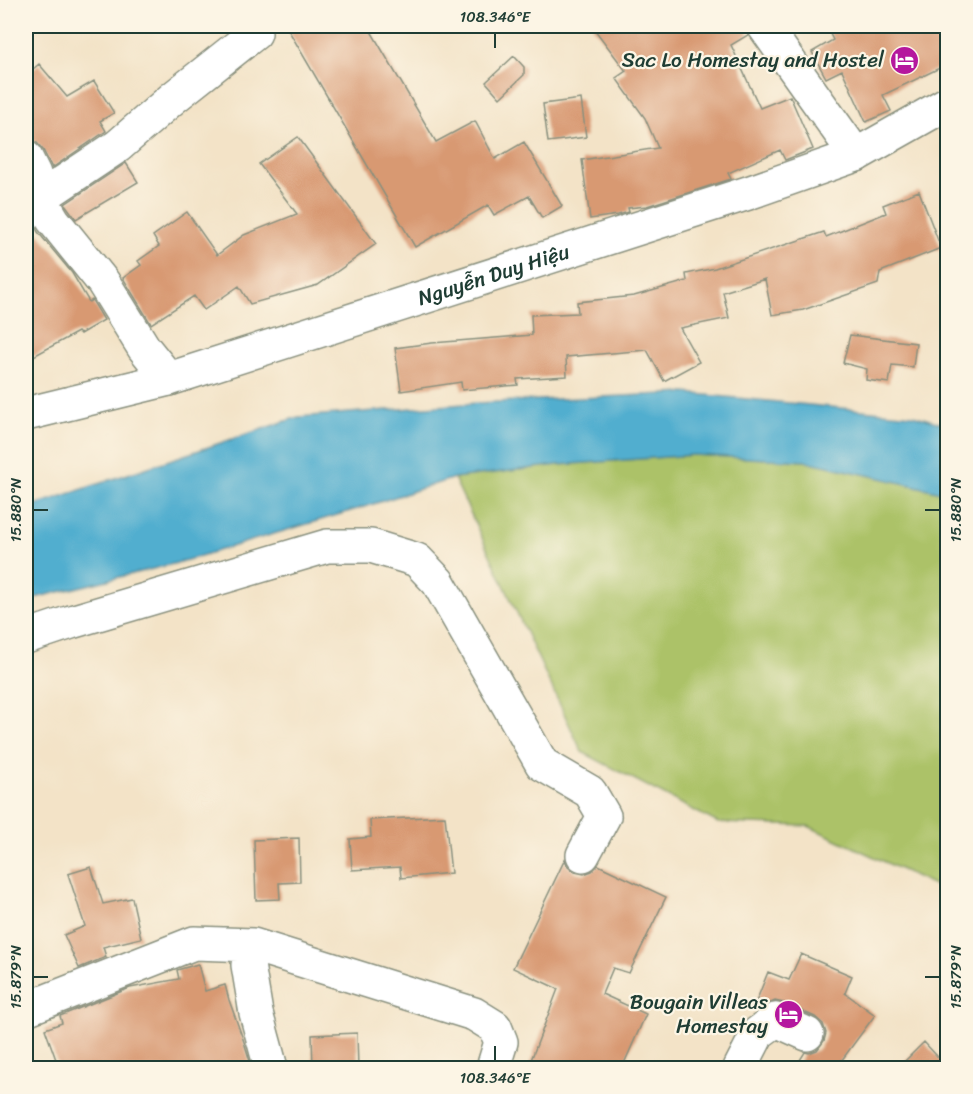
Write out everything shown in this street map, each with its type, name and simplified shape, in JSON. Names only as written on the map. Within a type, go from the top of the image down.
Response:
[{"type":"street","points":[[764,26],[856,154]]},
{"type":"street","points":[[40,198],[118,146],[173,98],[255,33]]},
{"type":"street","name":"Nguyễn Duy Hiệu","points":[[26,414],[169,379],[748,193],[856,154],[948,103]]},
{"type":"street","points":[[26,158],[34,174],[40,198],[53,220],[103,282],[144,348],[169,379]]},
{"type":"street","points":[[26,637],[327,546],[371,546],[417,560],[438,582],[542,764],[590,792],[604,816],[583,855]]},
{"type":"street","points":[[26,1009],[194,943],[254,945],[474,1014],[495,1027],[501,1042],[493,1068]]},
{"type":"street","points":[[254,945],[248,965],[256,1012],[271,1068]]},
{"type":"street","points":[[740,1068],[758,1033],[776,1020],[807,1034]]},
{"type":"green space","points":[[693,455],[806,461],[947,495],[947,891],[808,826],[718,823],[582,752],[454,478],[558,465]]},
{"type":"water","points":[[685,393],[913,415],[947,425],[947,495],[806,461],[693,455],[558,465],[454,478],[177,563],[26,600],[26,508],[298,417],[477,403]]},
{"type":"building","points":[[286,26],[368,26],[436,142],[475,121],[495,159],[524,142],[562,206],[542,218],[529,196],[494,215],[488,205],[415,247]]},
{"type":"building","points":[[592,26],[746,26],[748,35],[731,45],[760,108],[790,96],[813,149],[785,160],[780,150],[728,173],[731,179],[647,206],[628,208],[629,212],[590,219],[582,160],[658,148],[645,118],[616,78],[626,71]]},
{"type":"building","points":[[826,26],[948,26],[948,64],[883,95],[891,111],[866,122],[842,70],[826,78],[812,52],[833,40]]},
{"type":"building","points":[[514,56],[524,67],[524,75],[500,98],[486,82]]},
{"type":"building","points":[[39,64],[67,97],[94,81],[114,113],[100,121],[106,131],[52,168],[43,150],[32,141],[26,130],[26,75]]},
{"type":"building","points":[[581,99],[586,137],[548,142],[543,104]]},
{"type":"building","points":[[298,137],[376,244],[318,285],[250,304],[239,286],[204,310],[194,296],[151,324],[123,278],[141,265],[138,261],[159,246],[153,236],[187,212],[217,255],[244,235],[297,214],[259,164]]},
{"type":"building","points":[[126,163],[138,182],[76,219],[65,204]]},
{"type":"building","points":[[919,191],[941,248],[880,272],[878,284],[803,310],[772,315],[765,279],[723,292],[729,318],[680,328],[699,362],[664,381],[647,350],[566,357],[567,376],[517,379],[518,385],[462,390],[461,382],[401,391],[395,348],[532,335],[531,315],[578,313],[577,302],[634,296],[687,281],[686,274],[715,268],[824,232],[826,237],[886,213],[883,205]]},
{"type":"building","points":[[26,210],[38,232],[72,273],[89,302],[92,300],[104,320],[32,357],[26,345]]},
{"type":"building","points":[[850,335],[916,343],[913,367],[892,365],[889,383],[866,380],[867,369],[843,363]]},
{"type":"building","points":[[445,816],[451,873],[401,878],[400,867],[352,870],[350,839],[371,837],[370,820]]},
{"type":"building","points":[[299,838],[300,882],[279,883],[280,899],[256,900],[254,840]]},
{"type":"building","points":[[565,859],[567,865],[575,872],[584,874],[592,871],[598,865],[666,897],[629,973],[613,968],[602,994],[646,1014],[622,1068],[528,1068],[558,989],[513,968]]},
{"type":"building","points":[[91,867],[103,904],[132,898],[141,938],[103,947],[106,957],[79,968],[64,935],[85,926],[68,874]]},
{"type":"building","points":[[801,954],[852,976],[845,993],[875,1015],[836,1068],[795,1068],[805,1052],[817,1050],[824,1041],[826,1033],[823,1024],[815,1017],[775,1001],[759,1009],[754,1007],[768,972],[789,980]]},
{"type":"building","points":[[198,964],[205,991],[225,985],[252,1068],[231,1068],[228,1062],[210,1068],[59,1068],[45,1029],[62,1023],[60,1016],[130,988],[179,979],[177,970]]},
{"type":"building","points":[[357,1033],[358,1068],[313,1068],[312,1035]]},
{"type":"building","points":[[924,1042],[948,1068],[898,1068]]},
{"type":"place","name":"Sac Lo Homestay and Hostel","points":[[905,60]]},
{"type":"place","name":"Bougain Villeas Homestay","points":[[789,1014]]}]
